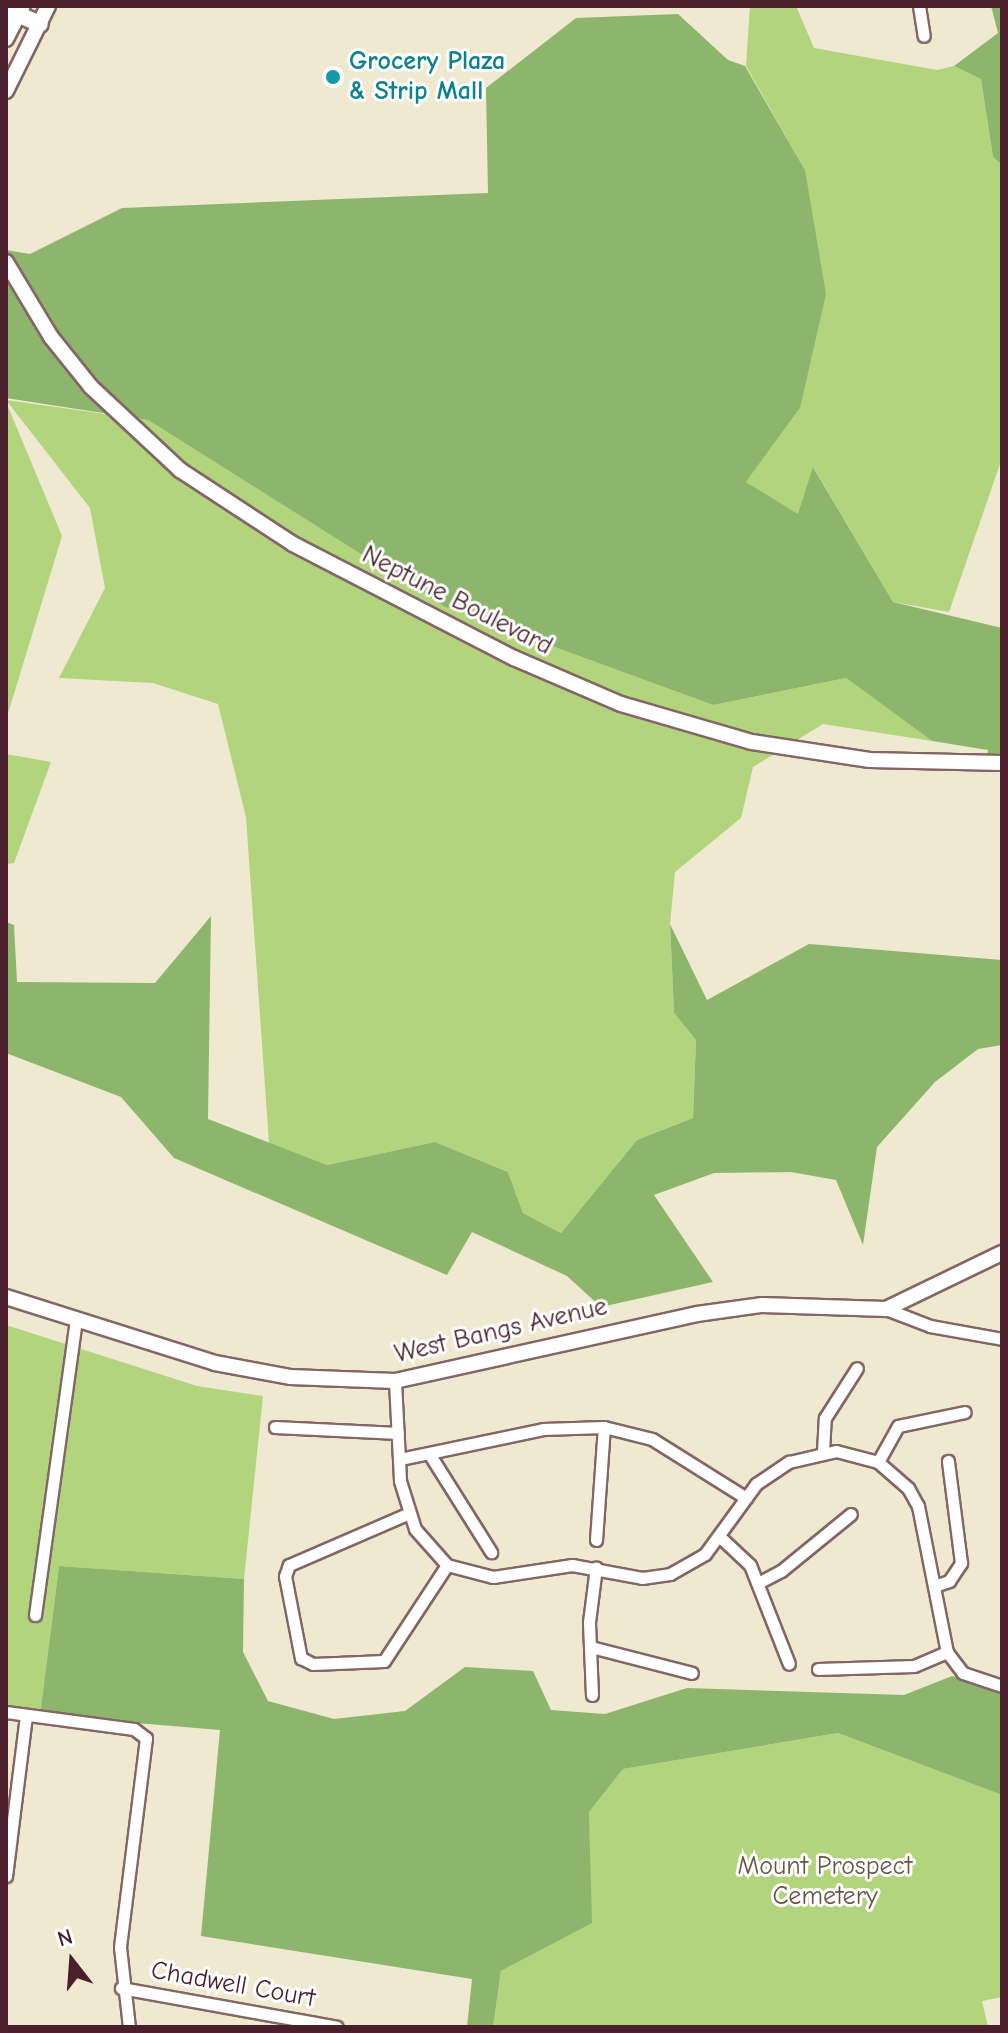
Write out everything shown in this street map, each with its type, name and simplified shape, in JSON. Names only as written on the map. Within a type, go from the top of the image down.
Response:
[{"type":"main road","points":[[16,10],[40,24]]},
{"type":"street","points":[[6,91],[48,6]]},
{"type":"street","points":[[919,6],[924,36]]},
{"type":"street","points":[[6,39],[16,10]]},
{"type":"street","name":"Neptune Boulevard","points":[[6,262],[51,337],[91,387],[180,470],[293,544],[514,658],[621,704],[752,742],[870,760],[1002,763]]},
{"type":"street","name":"West Bangs Avenue","points":[[6,1297],[240,1369],[290,1377],[395,1381],[697,1314],[762,1305],[886,1309],[1002,1253]]},
{"type":"street","points":[[886,1309],[930,1326],[1002,1339]]},
{"type":"street","points":[[35,1615],[76,1320]]},
{"type":"street","points":[[823,1452],[825,1418],[857,1368]]},
{"type":"street","points":[[395,1381],[407,1514],[447,1565],[501,1577],[565,1565],[596,1567],[642,1578],[670,1574],[705,1554],[746,1498],[769,1474],[823,1452],[846,1452],[878,1462],[908,1488],[918,1506],[947,1652],[963,1673],[1002,1686]]},
{"type":"street","points":[[878,1462],[898,1426],[965,1412]]},
{"type":"street","points":[[275,1427],[398,1433]]},
{"type":"street","points":[[400,1459],[543,1429],[604,1427],[652,1439],[746,1498]]},
{"type":"street","points":[[596,1540],[604,1427]]},
{"type":"street","points":[[430,1455],[491,1552]]},
{"type":"street","points":[[934,1586],[949,1581],[961,1563],[948,1461]]},
{"type":"street","points":[[407,1514],[289,1565],[285,1576],[301,1658],[313,1664],[384,1661],[447,1565]]},
{"type":"street","points":[[758,1583],[781,1571],[851,1514]]},
{"type":"street","points":[[719,1536],[743,1556],[758,1583],[789,1664]]},
{"type":"street","points":[[592,1695],[591,1647],[596,1567]]},
{"type":"street","points":[[591,1647],[692,1673]]},
{"type":"street","points":[[818,1669],[914,1666],[947,1652]]},
{"type":"street","points":[[6,1712],[141,1731],[146,1744],[120,1947],[121,1988],[129,2027]]},
{"type":"street","points":[[6,1876],[26,1715]]},
{"type":"street","name":"Chadwell Court","points":[[121,1988],[337,2027]]},
{"type":"green space","points":[[750,6],[796,6],[814,48],[937,70],[954,66],[981,79],[993,157],[1002,165],[1002,458],[949,612],[893,602],[814,468],[799,515],[746,482],[800,408],[805,170],[746,66]]},
{"type":"green space","points":[[991,6],[1002,6],[1002,165],[993,157],[981,79],[954,66],[998,33]]},
{"type":"green space","points":[[678,14],[728,60],[745,66],[805,170],[826,294],[800,408],[746,482],[798,514],[813,467],[893,602],[1002,628],[1002,762],[986,766],[988,750],[932,741],[846,678],[713,705],[445,607],[148,420],[6,398],[6,250],[30,254],[122,208],[488,193],[486,88],[576,18]]},
{"type":"green space","points":[[6,400],[148,420],[445,607],[713,705],[846,678],[932,741],[823,724],[753,767],[741,818],[675,872],[670,924],[674,1013],[696,1040],[693,1118],[637,1140],[561,1233],[523,1213],[508,1172],[435,1142],[327,1165],[269,1143],[246,817],[218,704],[153,683],[59,678],[105,588],[90,508]]},
{"type":"green space","points":[[6,402],[62,536],[6,720]]},
{"type":"green space","points":[[6,754],[51,762],[14,863],[6,864]]},
{"type":"green space","points":[[211,916],[208,1119],[327,1165],[435,1142],[508,1172],[523,1213],[561,1233],[637,1140],[693,1118],[696,1040],[674,1013],[670,924],[707,1000],[809,944],[1002,960],[1002,1045],[978,1049],[935,1082],[877,1147],[863,1245],[836,1180],[791,1172],[714,1173],[654,1195],[713,1282],[601,1307],[567,1276],[472,1232],[447,1275],[174,1158],[121,1097],[6,1053],[6,922],[14,925],[17,982],[155,983]]},
{"type":"green space","points":[[6,1325],[197,1386],[263,1396],[244,1579],[59,1566],[40,1715],[6,1711]]},
{"type":"green space","points":[[59,1566],[244,1579],[243,1652],[268,1701],[334,1719],[405,1711],[465,1667],[533,1671],[551,1710],[605,1714],[687,1688],[904,1695],[952,1676],[1002,1689],[1002,1795],[838,1733],[623,1769],[589,1812],[592,1923],[501,1971],[493,2027],[467,2027],[472,1979],[201,1936],[220,1730],[40,1715]]},
{"type":"green space","name":"Mount Prospect Cemetery","points":[[838,1733],[1002,1795],[1002,1997],[982,2001],[988,2027],[493,2027],[501,1971],[591,1923],[589,1812],[623,1769]]},
{"type":"place","name":"Grocery Plaza & Strip Mall","points":[[333,77]]}]
